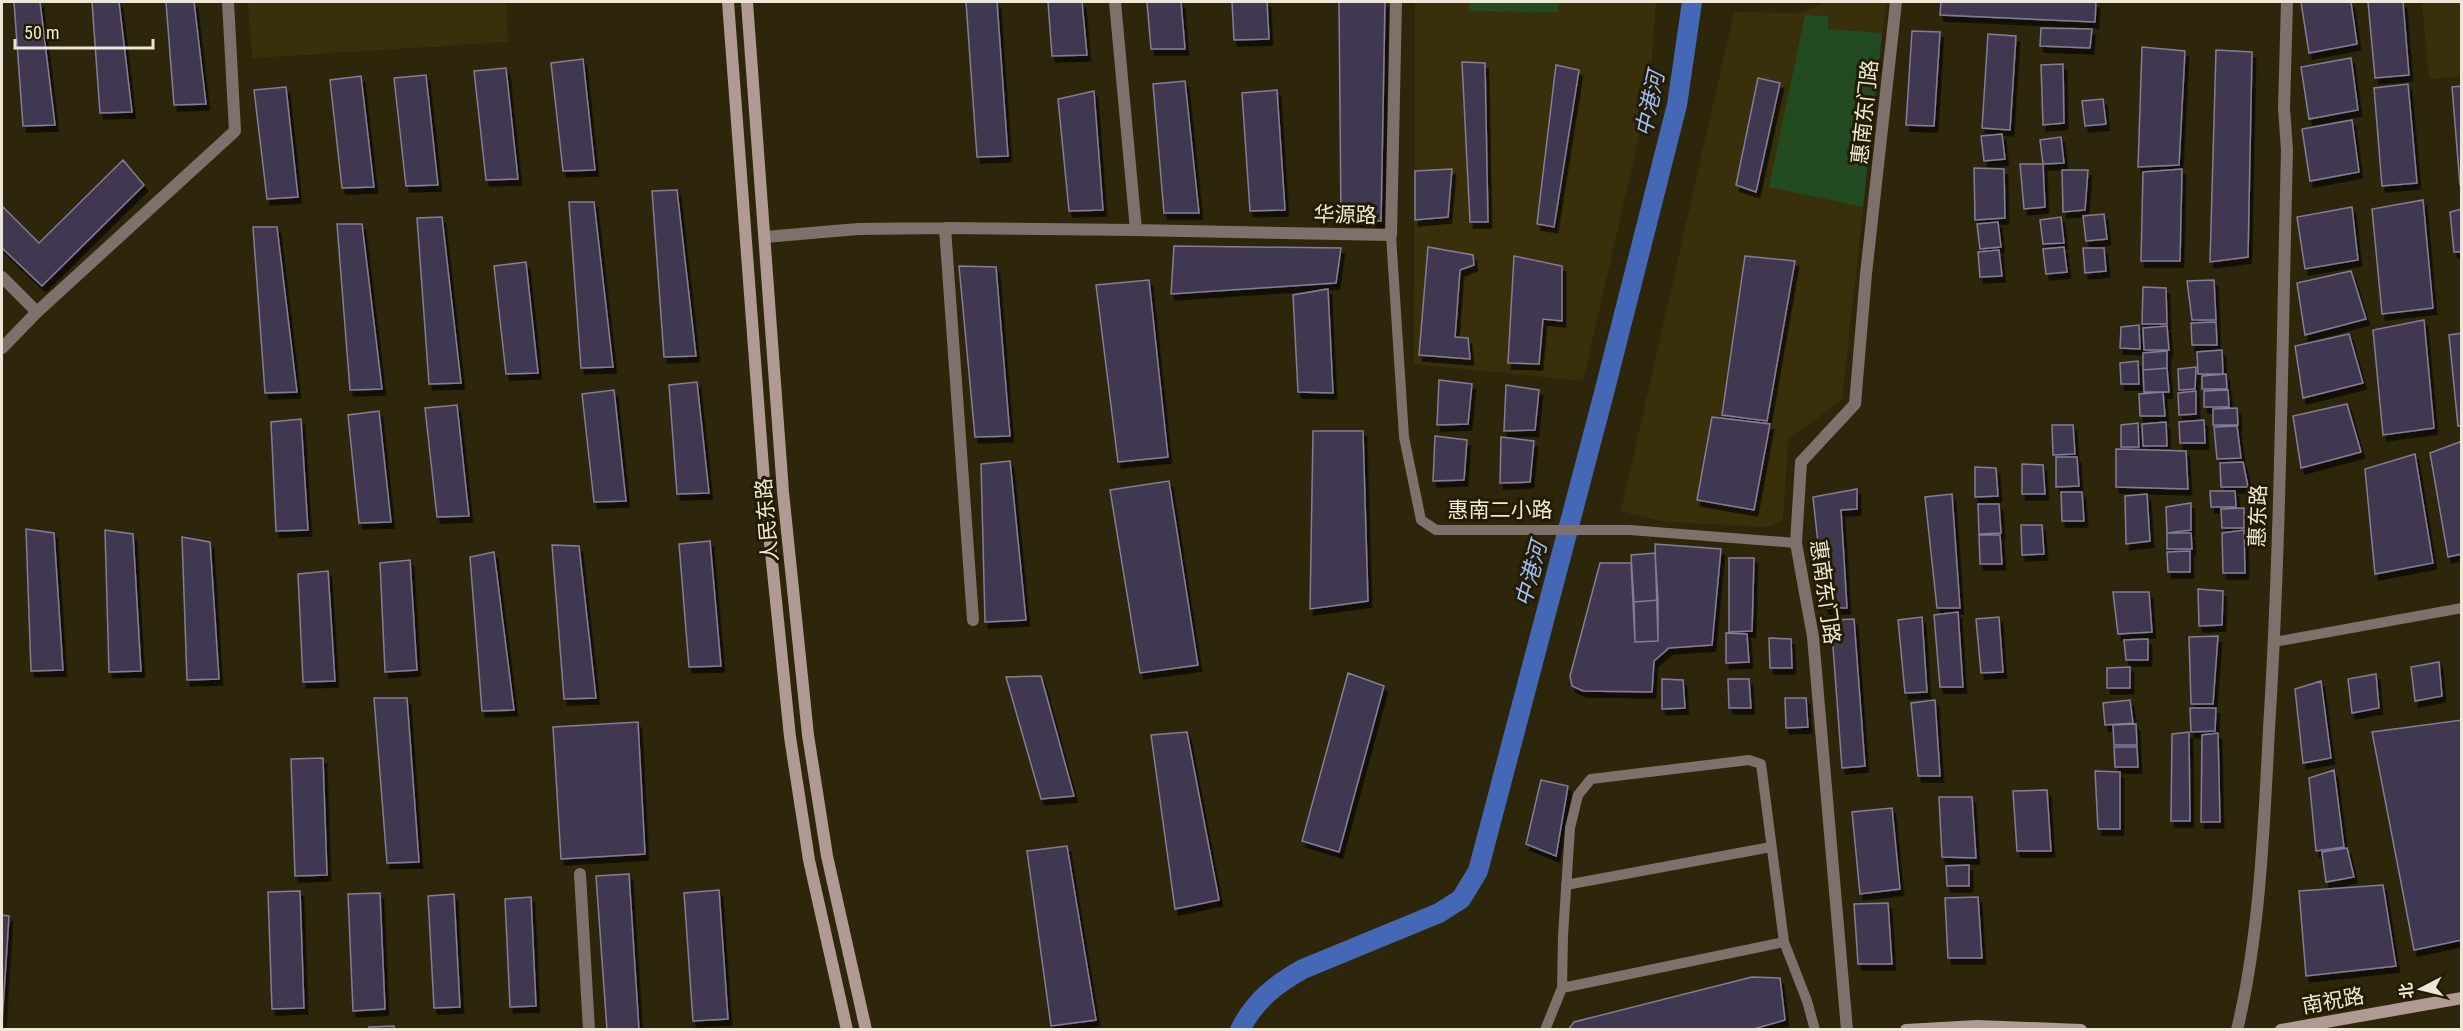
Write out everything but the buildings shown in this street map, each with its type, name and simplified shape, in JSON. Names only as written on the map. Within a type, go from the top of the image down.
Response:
[{"type":"street","points":[[2,348],[37,312],[235,131],[228,2]]},
{"type":"street","name":"人民东路","points":[[728,2],[765,494],[790,738],[811,871],[847,1029]]},
{"type":"street","name":"人民东路","points":[[747,2],[783,492],[808,735],[827,856],[866,1029]]},
{"type":"street","points":[[1115,2],[1136,230]]},
{"type":"street","name":"华源路","points":[[765,237],[858,230],[945,228],[1391,235],[1396,2]]},
{"type":"street","name":"惠南东门路","points":[[1847,1029],[1813,637],[1796,543],[1801,462],[1855,404],[1866,274],[1896,2]]},
{"type":"street","name":"惠东路","points":[[2237,1029],[2248,982],[2265,804],[2274,642],[2286,174],[2284,108],[2287,2]]},
{"type":"street","points":[[945,228],[973,620]]},
{"type":"street","points":[[2,277],[37,312]]},
{"type":"street","points":[[580,874],[589,1029]]},
{"type":"street","name":"南祝路","points":[[2281,1029],[2462,998]]},
{"type":"street","points":[[1906,1029],[1977,1026],[2081,1029]]},
{"type":"lane","name":"惠南二小路","points":[[1391,235],[1404,437],[1421,520],[1436,530],[1630,530],[1796,543]]},
{"type":"lane","points":[[2274,642],[2462,608]]},
{"type":"lane","points":[[1545,1029],[1562,988],[1570,828],[1578,795],[1591,779],[1749,760],[1761,764],[1784,942],[1808,1001],[1815,1029]]},
{"type":"lane","points":[[1566,885],[1771,847]]},
{"type":"lane","points":[[1562,988],[1784,942]]},
{"type":"shaded area","points":[[248,2],[506,2],[508,42],[252,58]]},
{"type":"shaded area","points":[[1415,2],[1656,2],[1649,93],[1583,381],[1414,364]]},
{"type":"shaded area","points":[[1826,2],[1886,2],[1842,400],[1788,439],[1783,520],[1768,527],[1665,522],[1621,511],[1734,12],[1801,13]]},
{"type":"shaded area","points":[[2422,2],[2461,2],[2461,76],[2429,79]]},
{"type":"green space","points":[[1469,2],[1559,2],[1558,12],[1469,11]]},
{"type":"green space","points":[[1805,15],[1828,16],[1828,29],[1882,33],[1863,207],[1769,187]]},
{"type":"waterway","name":"中港河","points":[[1240,1030],[1259,1002],[1284,981],[1303,969],[1439,913],[1461,899],[1478,871],[1677,105],[1692,2]]}]
